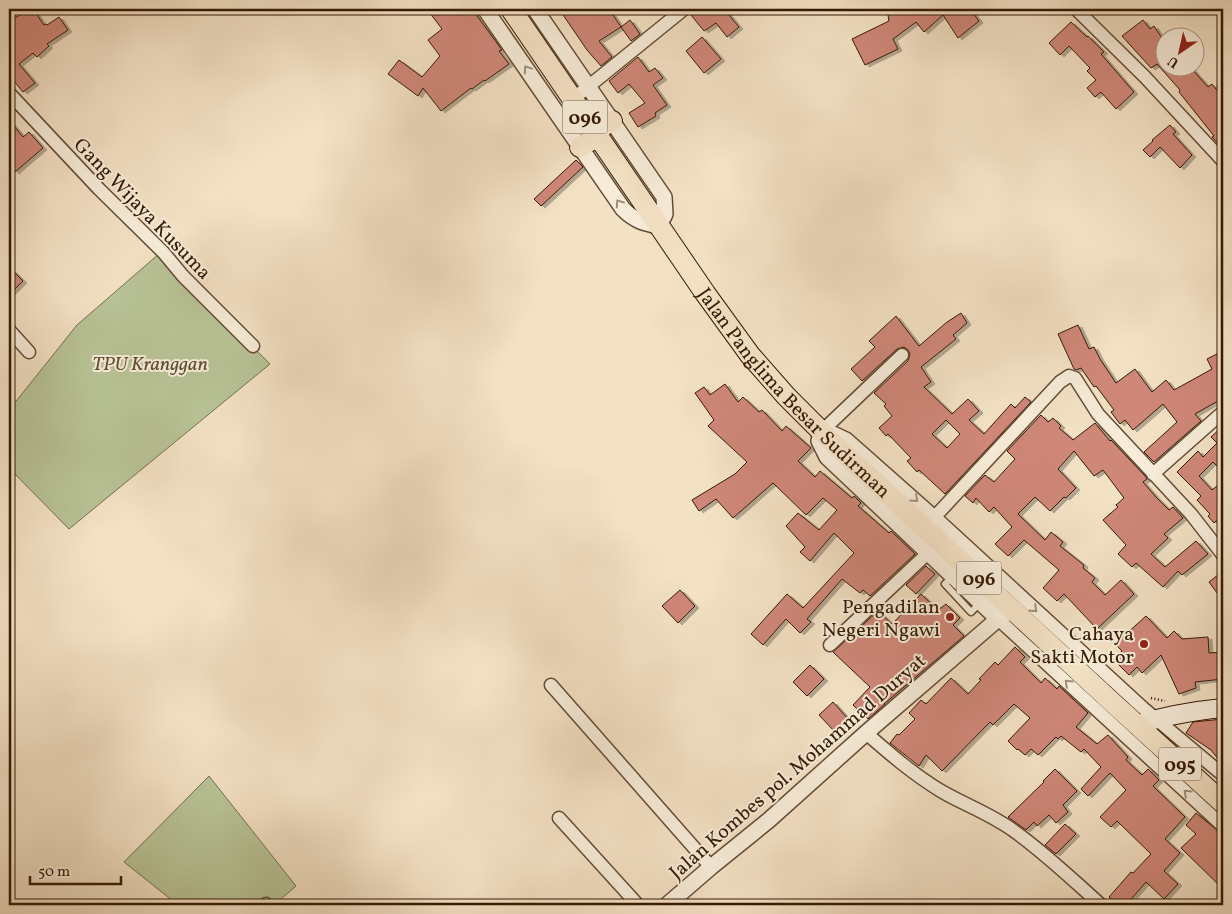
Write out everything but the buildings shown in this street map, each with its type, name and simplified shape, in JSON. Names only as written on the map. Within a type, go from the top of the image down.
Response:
[{"type":"main road","name":"Jalan Panglima Besar Sudirman","points":[[511,9],[705,293],[743,346],[786,396],[877,494],[930,522],[958,570],[1004,613],[1063,646],[1146,722]]},
{"type":"main road","points":[[580,147],[612,120]]},
{"type":"main road","points":[[1146,722],[1191,711],[1223,708]]},
{"type":"main road","name":"095","points":[[1146,722],[1223,803]]},
{"type":"street","points":[[486,9],[623,210],[636,220],[659,226],[665,214],[664,197],[536,9]]},
{"type":"street","points":[[573,98],[684,9]]},
{"type":"street","points":[[1076,9],[1146,77],[1223,161]]},
{"type":"street","name":"Gang Wijaya Kusuma","points":[[9,93],[99,189],[163,252],[183,276],[253,346]]},
{"type":"street","points":[[9,330],[30,352]]},
{"type":"street","points":[[821,432],[902,355]]},
{"type":"street","points":[[930,522],[1046,397],[1069,376],[1076,378],[1098,414],[1191,514],[1223,555]]},
{"type":"street","points":[[1153,474],[1223,412]]},
{"type":"street","points":[[821,432],[828,430],[847,438],[930,522],[1063,646]]},
{"type":"street","points":[[877,494],[928,553],[958,570]]},
{"type":"street","points":[[830,645],[928,553]]},
{"type":"street","points":[[1004,613],[1223,826]]},
{"type":"street","name":"Jalan Kombes pol. Mohammad Duryat","points":[[667,905],[769,820],[1004,613]]},
{"type":"street","points":[[551,685],[711,867]]},
{"type":"street","points":[[1146,722],[1223,775]]},
{"type":"street","points":[[866,733],[920,778],[942,792],[988,814],[1014,831],[1101,905]]},
{"type":"street","points":[[559,818],[638,905]]},
{"type":"lane","points":[[958,570],[945,584],[971,612],[987,597]]},
{"type":"path","points":[[1150,698],[1162,701],[1170,700]]},
{"type":"green space","name":"TPU Kranggan","points":[[160,253],[270,364],[69,529],[9,468],[9,410],[77,325]]},
{"type":"green space","points":[[209,776],[296,886],[274,905],[178,905],[124,862]]},
{"type":"place","name":"Pengadilan Negeri Ngawi","points":[[950,617]]},
{"type":"place","name":"Cahaya Sakti Motor","points":[[1144,644]]}]
